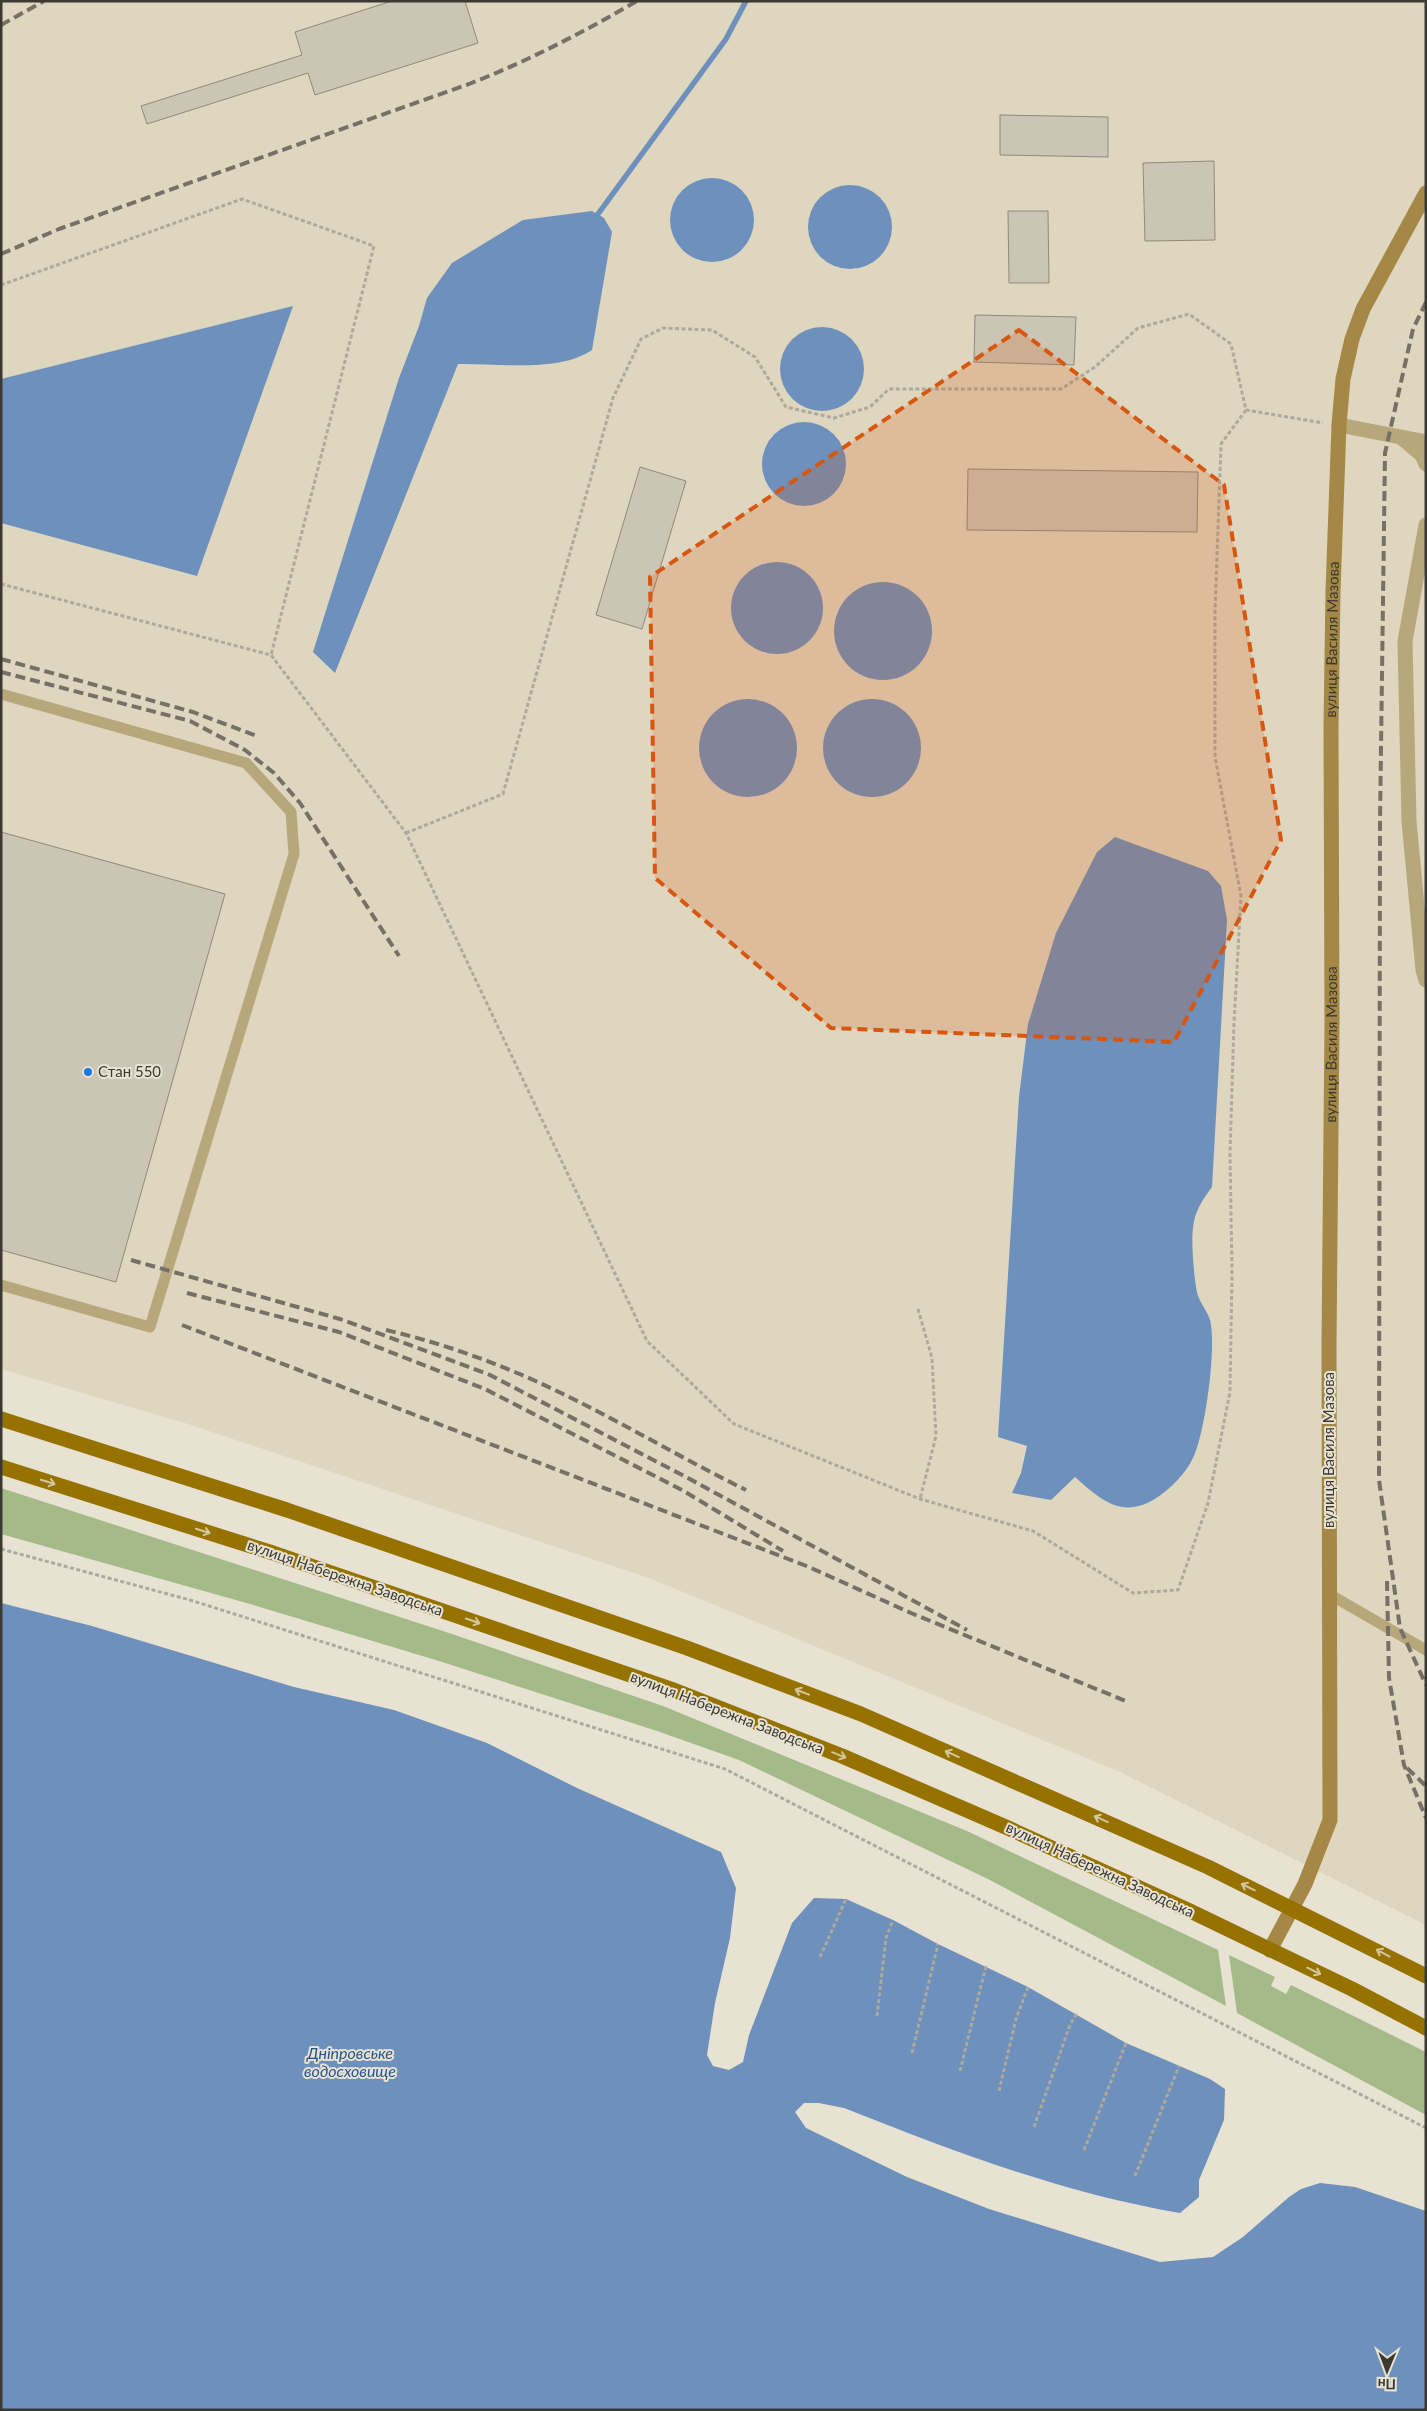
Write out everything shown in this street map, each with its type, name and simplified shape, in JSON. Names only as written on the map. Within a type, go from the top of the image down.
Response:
[{"type":"main road","points":[[1,1419],[286,1510],[687,1648],[861,1714],[1208,1867],[1426,1976]]},
{"type":"main road","name":"вулиця Набережна Заводська","points":[[1,1467],[273,1553],[671,1689],[842,1756],[999,1824],[1270,1950],[1426,2028]]},
{"type":"street","name":"вулиця Василя Мазова","points":[[1270,1950],[1305,1884],[1330,1820],[1332,707],[1339,426],[1343,379],[1355,331],[1363,309],[1426,193]]},
{"type":"street","points":[[1339,426],[1426,442]]},
{"type":"street","points":[[1401,437],[1422,455],[1426,464]]},
{"type":"street","points":[[1426,525],[1406,641],[1409,821],[1423,970],[1426,980]]},
{"type":"lane","points":[[1,694],[246,763],[291,812],[294,854],[150,1327],[1,1285]]},
{"type":"lane","points":[[1329,1594],[1426,1650]]},
{"type":"path","points":[[1,285],[242,199],[374,246],[271,656]]},
{"type":"path","points":[[1,584],[271,656],[406,833],[647,1341],[734,1424],[920,1499],[1033,1531],[1133,1593],[1178,1590],[1208,1503],[1230,1392],[1232,1274],[1230,1153],[1234,1023],[1241,896],[1215,758],[1216,592],[1221,444],[1246,410],[1231,344],[1189,314],[1138,328],[1095,368],[1061,388],[890,389],[870,407],[834,418],[786,407],[755,357],[712,330],[663,328],[641,339],[613,398],[503,794],[406,833]]},
{"type":"path","points":[[1246,410],[1339,426]]},
{"type":"path","points":[[918,1309],[932,1358],[936,1436],[920,1499]]},
{"type":"path","points":[[1,1548],[190,1600],[725,1769],[1426,2128]]},
{"type":"path","points":[[820,1957],[846,1899]]},
{"type":"path","points":[[876,2016],[886,1938],[893,1920]]},
{"type":"path","points":[[912,2053],[938,1944]]},
{"type":"path","points":[[960,2071],[986,1966]]},
{"type":"path","points":[[999,2091],[1016,2019],[1028,1987]]},
{"type":"path","points":[[1034,2127],[1070,2026],[1077,2013]]},
{"type":"path","points":[[1084,2150],[1126,2043]]},
{"type":"path","points":[[1134,2176],[1179,2066]]},
{"type":"highlighted area","points":[[1019,330],[1224,485],[1281,840],[1174,1042],[831,1028],[655,878],[650,577]]},
{"type":"shaded area","points":[[1,1],[1426,1],[1426,1925],[1118,1771],[649,1578],[188,1424],[1,1369]]},
{"type":"green space","points":[[1,1488],[446,1632],[663,1706],[967,1831],[1218,1950],[1226,2006],[988,1879],[739,1760],[657,1731],[439,1661],[250,1604],[1,1534]]},
{"type":"green space","points":[[1229,1955],[1275,1977],[1271,1986],[1286,1994],[1291,1985],[1426,2052],[1426,2115],[1237,2013]]},
{"type":"water","points":[[712,178],[728,181],[742,190],[751,204],[754,220],[751,236],[742,250],[728,259],[712,262],[696,259],[682,250],[673,236],[670,220],[673,204],[682,190],[696,181]]},
{"type":"water","points":[[850,185],[866,188],[880,197],[889,211],[892,227],[889,243],[880,257],[866,266],[850,269],[834,266],[820,257],[811,243],[808,227],[811,211],[820,197],[834,188]]},
{"type":"water","points":[[592,211],[604,218],[612,232],[592,350],[562,362],[545,364],[458,364],[335,673],[313,652],[399,378],[419,326],[427,298],[452,263],[523,220]]},
{"type":"water","points":[[293,306],[197,576],[1,523],[1,379]]},
{"type":"water","points":[[822,327],[838,330],[852,339],[861,353],[864,369],[861,385],[852,399],[838,408],[822,411],[806,408],[792,399],[783,385],[780,369],[783,353],[792,339],[806,330]]},
{"type":"water","points":[[804,422],[820,425],[834,434],[843,448],[846,464],[843,480],[834,494],[820,503],[804,506],[788,503],[774,494],[765,480],[762,464],[765,448],[774,434],[788,425]]},
{"type":"water","points":[[777,562],[794,566],[809,576],[819,591],[823,608],[819,625],[809,640],[794,650],[777,654],[760,650],[745,640],[735,625],[731,608],[735,591],[745,576],[760,566]]},
{"type":"water","points":[[883,582],[902,586],[918,596],[928,612],[932,631],[928,650],[918,666],[902,676],[883,680],[864,676],[848,666],[838,650],[834,631],[838,612],[848,596],[864,586]]},
{"type":"water","points":[[748,699],[758,700],[775,707],[789,721],[796,738],[796,758],[789,775],[775,789],[758,796],[748,797],[738,796],[721,789],[707,775],[700,758],[699,748],[700,738],[707,721],[721,707],[738,700]]},
{"type":"water","points":[[872,699],[891,703],[907,713],[917,729],[921,748],[917,767],[907,783],[891,793],[872,797],[853,793],[837,783],[827,767],[823,748],[827,729],[837,713],[853,703]]},
{"type":"water","points":[[1115,837],[1208,871],[1221,886],[1227,920],[1212,1187],[1197,1211],[1192,1234],[1197,1292],[1209,1316],[1212,1332],[1209,1390],[1202,1430],[1193,1458],[1186,1469],[1173,1485],[1158,1497],[1134,1507],[1114,1505],[1104,1500],[1075,1477],[1051,1500],[1012,1493],[1021,1473],[1027,1446],[998,1437],[1019,1097],[1028,1024],[1056,933],[1097,852]]},
{"type":"water","name":"Дніпровське водосховище","points":[[1,1603],[92,1626],[294,1687],[394,1710],[487,1743],[577,1788],[721,1852],[736,1888],[730,1938],[715,2003],[707,2055],[713,2066],[729,2070],[743,2062],[749,2035],[792,1923],[814,1898],[846,1899],[893,1920],[1028,1987],[1126,2043],[1210,2079],[1225,2089],[1224,2120],[1199,2180],[1199,2197],[1180,2213],[1137,2205],[1010,2170],[844,2108],[819,2103],[804,2103],[795,2112],[806,2128],[907,2177],[989,2209],[1160,2262],[1213,2257],[1243,2237],[1289,2197],[1301,2189],[1320,2183],[1355,2187],[1426,2211],[1426,2410],[1,2410]]},
{"type":"building","points":[[392,1],[465,1],[478,43],[315,95],[308,73],[147,124],[141,106],[302,55],[295,32]]},
{"type":"building","points":[[1000,115],[1108,117],[1108,157],[1000,155]]},
{"type":"building","points":[[1214,161],[1215,240],[1145,241],[1143,163]]},
{"type":"building","points":[[1008,211],[1048,211],[1049,283],[1009,283]]},
{"type":"building","points":[[975,315],[1076,317],[1074,365],[974,362]]},
{"type":"building","points":[[640,467],[686,481],[642,629],[596,615]]},
{"type":"building","points":[[968,469],[1198,472],[1197,532],[967,530]]},
{"type":"building","name":"Стан 550","points":[[1,832],[225,894],[116,1282],[1,1250]]},
{"type":"waterway","points":[[598,214],[726,39],[746,1]]},
{"type":"railway","points":[[1,25],[44,1]]},
{"type":"railway","points":[[1,254],[59,229],[469,84],[554,46],[637,1]]},
{"type":"railway","points":[[1426,302],[1413,329],[1385,453],[1380,822],[1379,1480],[1400,1628],[1426,1685]]},
{"type":"railway","points":[[1,659],[193,712],[257,736]]},
{"type":"railway","points":[[1,672],[190,721],[245,750],[274,773],[300,803],[399,956]]},
{"type":"railway","points":[[131,1260],[340,1319],[490,1375],[686,1477],[967,1630]]},
{"type":"railway","points":[[187,1293],[339,1332],[485,1389],[682,1490],[783,1551]]},
{"type":"railway","points":[[182,1325],[809,1567],[911,1613],[1128,1702]]},
{"type":"railway","points":[[386,1330],[453,1349],[540,1383],[607,1416],[746,1490]]},
{"type":"railway","points":[[1387,1581],[1389,1678],[1404,1765],[1426,1818]]},
{"type":"railway","points":[[1407,1768],[1426,1786]]},
{"type":"place","name":"Стан 550","points":[[88,1072]]}]
